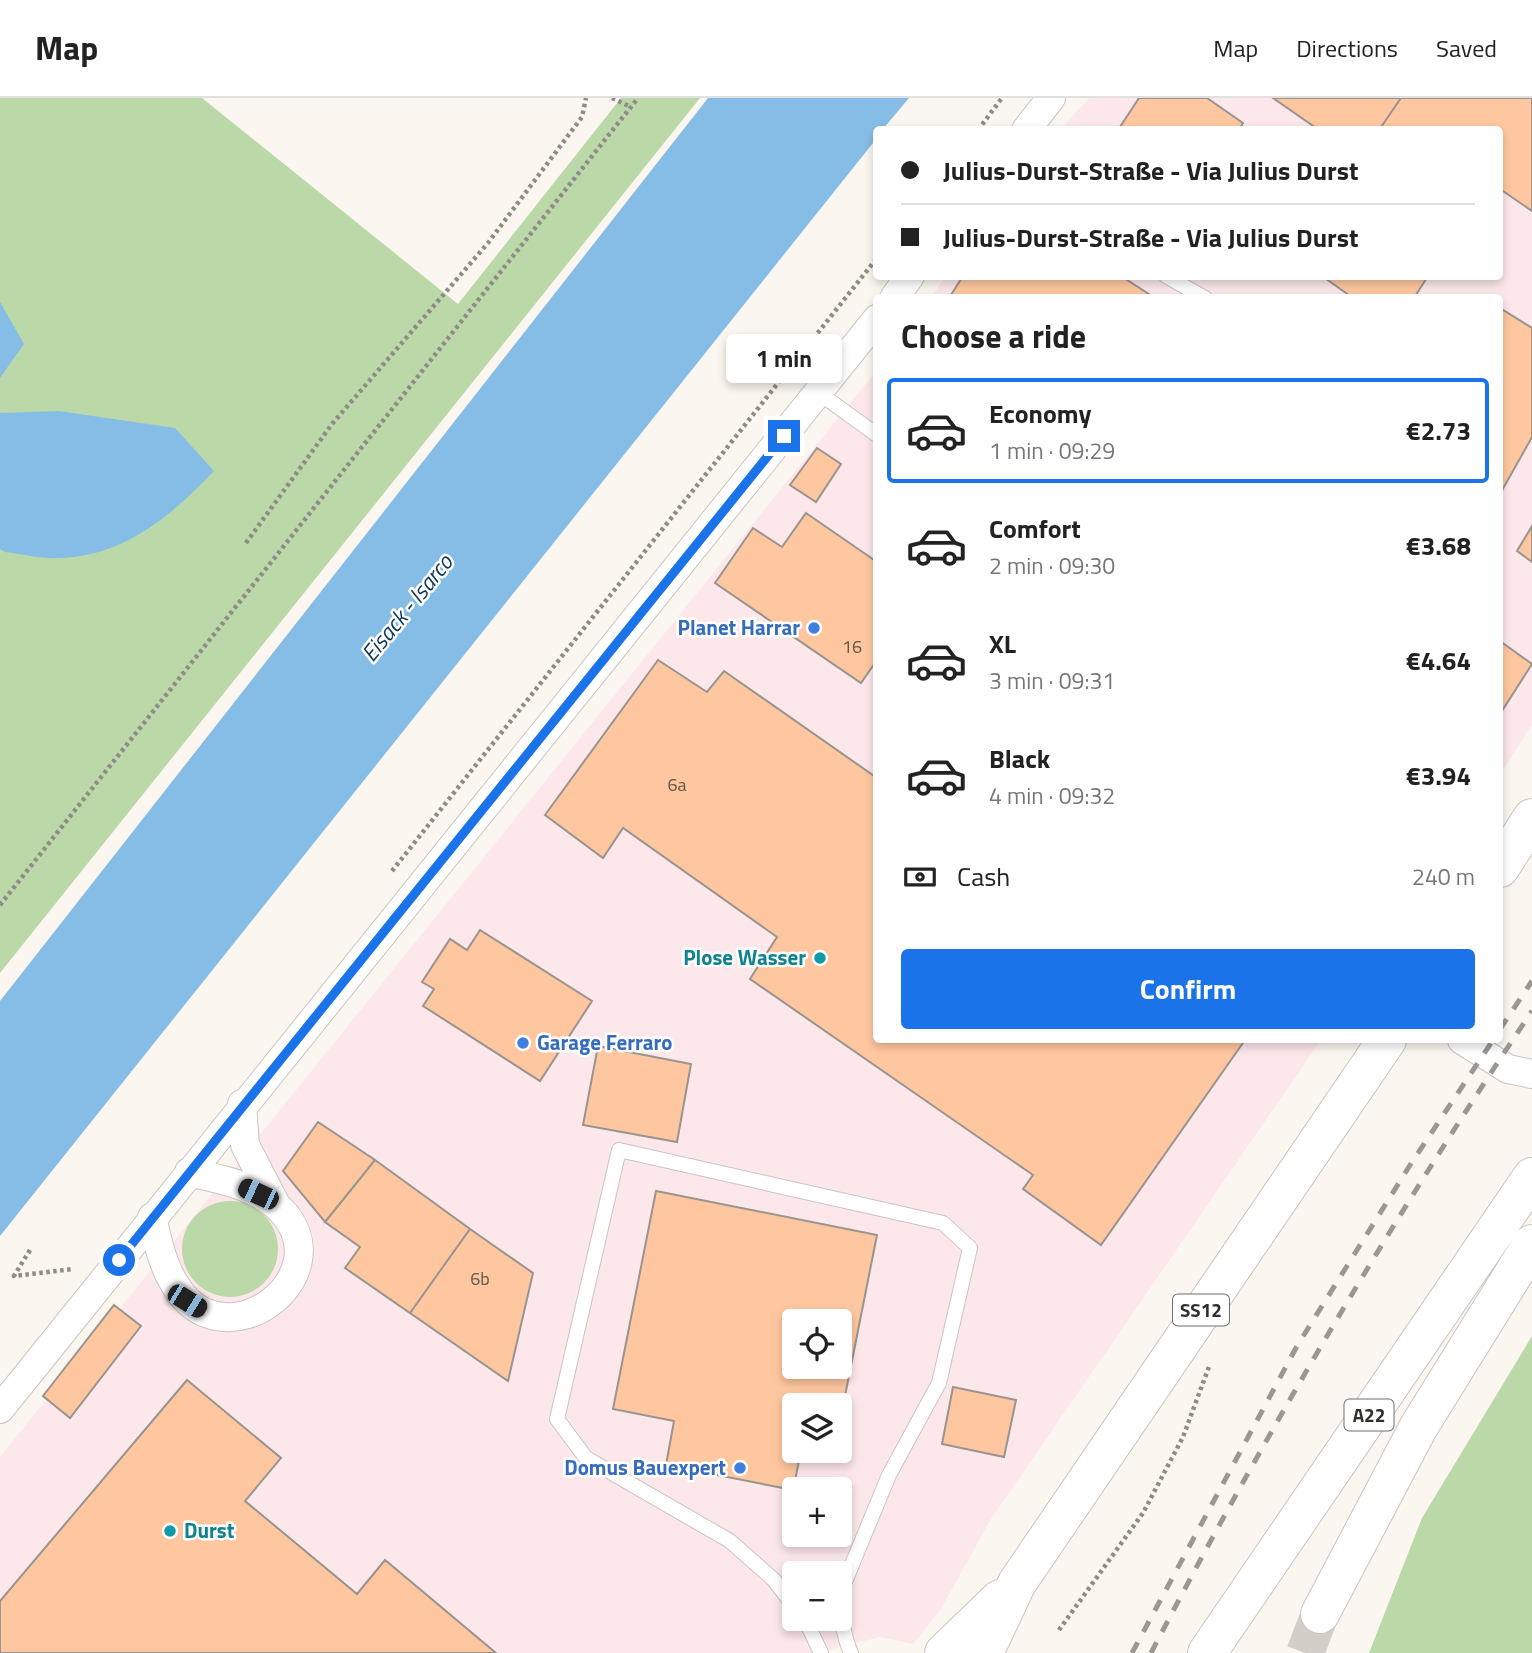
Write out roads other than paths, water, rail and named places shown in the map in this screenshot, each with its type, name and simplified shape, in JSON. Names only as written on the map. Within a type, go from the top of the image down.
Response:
[{"type":"main road","points":[[1503,863],[1532,818]]},
{"type":"main road","name":"SS12","points":[[984,1653],[1017,1583],[1385,1043]]},
{"type":"main road","name":"A22","points":[[1207,1653],[1532,1177]]},
{"type":"main road","name":"A22","points":[[1320,1614],[1418,1428],[1532,1244]]},
{"type":"main road","name":"SS12","points":[[944,1653],[1017,1583]]},
{"type":"street","points":[[1029,126],[1051,98]]},
{"type":"street","points":[[0,1409],[242,1104],[873,324]]},
{"type":"street","points":[[1467,1043],[1508,1069],[1532,1074]]},
{"type":"street","points":[[152,1217],[173,1283],[187,1301],[206,1313],[229,1318],[251,1315],[271,1305],[285,1290],[295,1272],[298,1251],[294,1231],[276,1205],[245,1145],[242,1104]]},
{"type":"street","points":[[189,1171],[236,1184],[276,1205]]},
{"type":"lane","points":[[1173,280],[1198,294]]},
{"type":"lane","points":[[819,393],[873,432]]},
{"type":"lane","points":[[782,1590],[730,1541],[586,1458],[557,1419],[619,1150],[943,1223],[970,1248],[939,1383],[890,1475],[852,1565]]},
{"type":"lane","points":[[811,1631],[821,1653]]},
{"type":"lane","points":[[843,1631],[851,1653]]},
{"type":"water","name":"Eisack - Isarco","points":[[708,98],[909,98],[886,126],[873,126],[873,143],[0,1236],[0,1001]]},
{"type":"water","points":[[0,302],[24,344],[0,378]]},
{"type":"water","points":[[59,411],[175,428],[214,471],[164,518],[125,542],[82,556],[58,558],[5,552],[0,549],[0,413]]},
{"type":"tunnel","points":[[1305,1653],[1320,1614]]},
{"type":"railway","points":[[1503,1024],[1532,981]]},
{"type":"railway","points":[[1151,1653],[1285,1407],[1332,1327],[1430,1168],[1532,1011]]},
{"type":"railway","points":[[1132,1653],[1297,1346],[1412,1162],[1491,1043]]},
{"type":"place","name":"Planet Harrar","points":[[814,628]]},
{"type":"place","name":"Plose Wasser","points":[[820,958]]},
{"type":"place","name":"Garage Ferraro","points":[[523,1043]]},
{"type":"place","name":"Domus Bauexpert","points":[[740,1468]]},
{"type":"place","name":"Durst","points":[[170,1531]]}]
